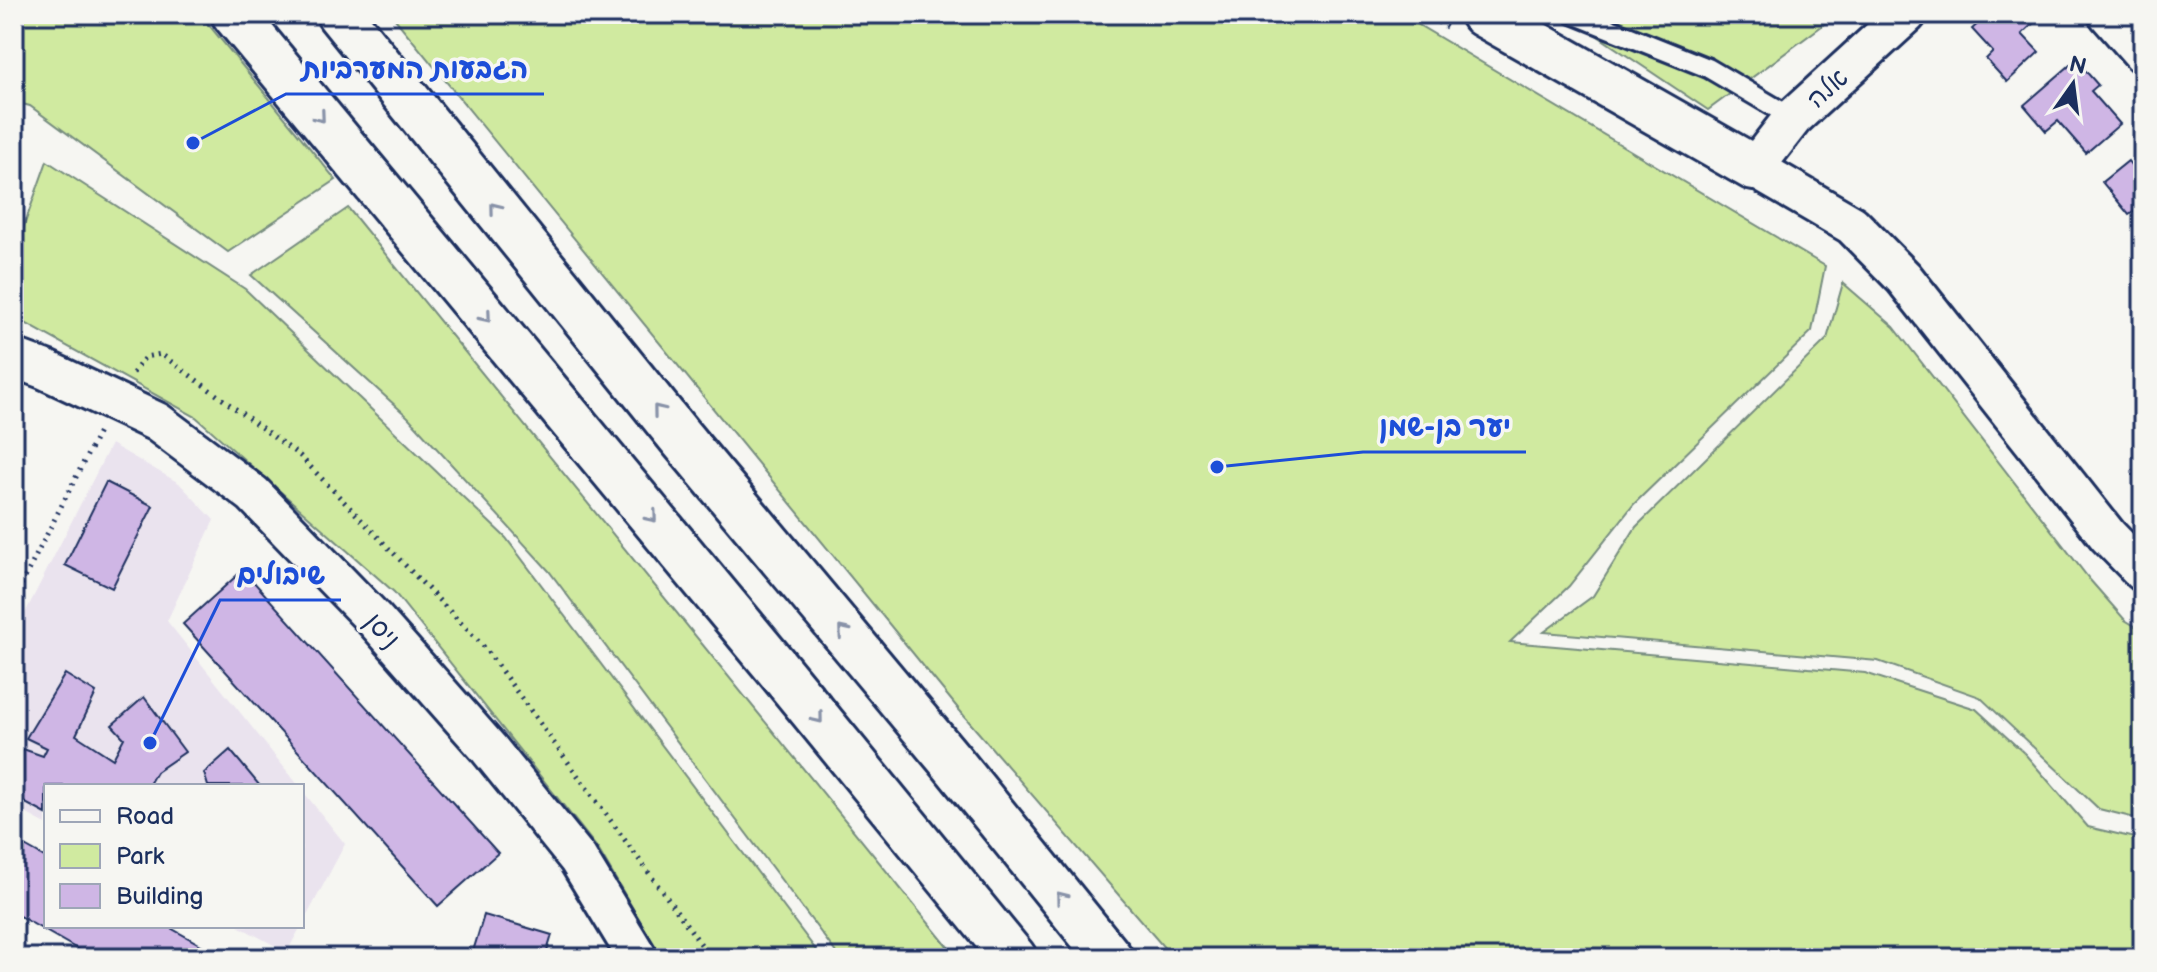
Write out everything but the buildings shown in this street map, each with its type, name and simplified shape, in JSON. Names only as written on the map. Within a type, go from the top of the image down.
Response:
[{"type":"main road","points":[[234,14],[1014,958]]},
{"type":"main road","points":[[339,14],[670,425],[950,760],[1110,958]]},
{"type":"main road","points":[[1467,22],[1754,168]]},
{"type":"street","name":"אלה","points":[[1754,168],[1793,118],[1907,14]]},
{"type":"street","points":[[2108,14],[2143,54]]},
{"type":"street","points":[[1754,168],[1841,218],[1874,244],[2108,536],[2143,572]]},
{"type":"street","name":"ניסן","points":[[14,358],[157,422],[253,494],[375,620],[489,749],[578,859],[638,958]]},
{"type":"lane","points":[[1573,14],[1708,68],[1793,118]]},
{"type":"path","points":[[1424,14],[1467,22]]},
{"type":"path","points":[[14,599],[114,402],[145,357],[161,354],[300,456],[484,647],[711,958]]},
{"type":"shaded area","points":[[111,444],[179,483],[214,520],[167,621],[297,784],[44,784],[44,823],[14,807],[14,635]]},
{"type":"shaded area","points":[[304,793],[345,844],[304,921]]},
{"type":"shaded area","points":[[242,928],[300,928],[287,952]]},
{"type":"green space","points":[[14,14],[200,14],[336,180],[228,252],[30,106],[14,102]]},
{"type":"green space","points":[[391,14],[1400,14],[1825,266],[1812,331],[1634,504],[1569,586],[1510,642],[1865,673],[1976,709],[2025,754],[2088,827],[2143,840],[2143,958],[1173,958],[965,717]]},
{"type":"green space","points":[[1565,14],[1838,14],[1708,110]]},
{"type":"green space","points":[[47,161],[245,289],[506,538],[822,958],[662,958],[598,849],[394,592],[196,417],[14,317],[14,254]]},
{"type":"green space","points":[[348,208],[957,958],[840,958],[549,571],[408,417],[251,275]]},
{"type":"green space","points":[[1843,283],[1894,327],[2090,580],[2125,620],[2143,631],[2143,820],[2099,809],[1980,697],[1878,661],[1544,632],[1593,596],[1636,527],[1827,339]]},
{"type":"place","name":"הגבעות המערביות","points":[[193,143]]},
{"type":"place","name":"יער בן-שמן","points":[[1217,467]]},
{"type":"place","name":"שיבולים","points":[[150,743]]}]
